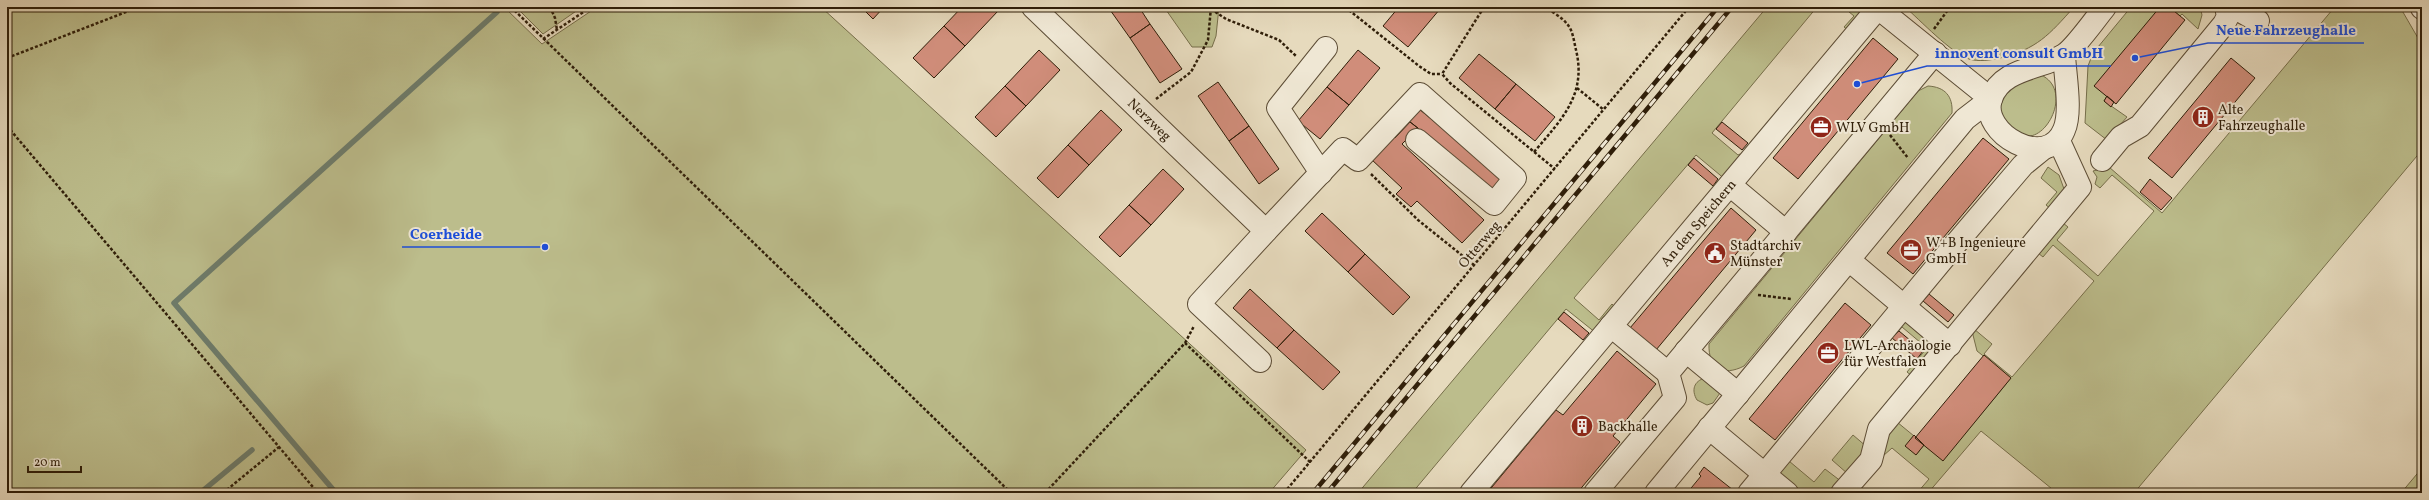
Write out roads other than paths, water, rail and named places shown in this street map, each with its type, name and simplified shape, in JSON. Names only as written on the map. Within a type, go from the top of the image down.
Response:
[{"type":"street","name":"Nerzweg","points":[[1033,7],[1141,113],[1266,231]]},
{"type":"street","points":[[1656,493],[1965,118],[1991,99],[2004,80],[2023,70],[2064,55],[2105,7]]},
{"type":"street","points":[[2102,160],[2121,138],[2140,126],[2224,24],[2228,16],[2226,7],[2242,12],[2258,21]]},
{"type":"street","name":"An den Speichern","points":[[1471,493],[1878,8],[1991,99]]},
{"type":"street","points":[[1321,172],[1278,108],[1326,48]]},
{"type":"street","points":[[1668,373],[1879,121],[1929,49]]},
{"type":"street","points":[[1749,493],[1903,305],[2023,165],[2051,144],[2065,130],[2068,111],[2064,55]]},
{"type":"street","points":[[1260,361],[1199,304],[1321,172],[1351,154],[1420,94],[1516,178],[1494,204],[1417,140]]},
{"type":"street","points":[[1991,99],[1990,115],[1997,127],[2015,143],[2029,148],[2051,144]]},
{"type":"street","points":[[1842,493],[1871,460],[1879,429],[2080,187],[2051,144]]},
{"type":"street","points":[[1730,185],[1786,232]]},
{"type":"street","points":[[1849,260],[1950,345]]},
{"type":"street","points":[[1595,493],[1675,398],[1668,373],[1611,326]]},
{"type":"street","points":[[1686,351],[1738,394]]},
{"type":"street","points":[[1709,428],[1787,493]]},
{"type":"waterway","points":[[336,493],[174,303],[497,12],[492,7]]},
{"type":"waterway","points":[[200,493],[252,450]]},
{"type":"railway","points":[[1313,493],[1718,7]]},
{"type":"railway","points":[[1327,493],[1732,7]]},
{"type":"place","name":"Neue Fahrzeughalle","points":[[2135,58]]},
{"type":"place","name":"innovent consult GmbH","points":[[1857,84]]},
{"type":"place","name":"Alte Fahrzeughalle","points":[[2203,117]]},
{"type":"place","name":"WLV GmbH","points":[[1821,127]]},
{"type":"place","name":"Coerheide","points":[[545,247]]},
{"type":"place","name":"W+B Ingenieure GmbH","points":[[1911,250]]},
{"type":"place","name":"Stadtarchiv Münster","points":[[1715,253]]},
{"type":"place","name":"LWL-Archäologie für Westfalen","points":[[1828,353]]},
{"type":"place","name":"Backhalle","points":[[1582,426]]}]
